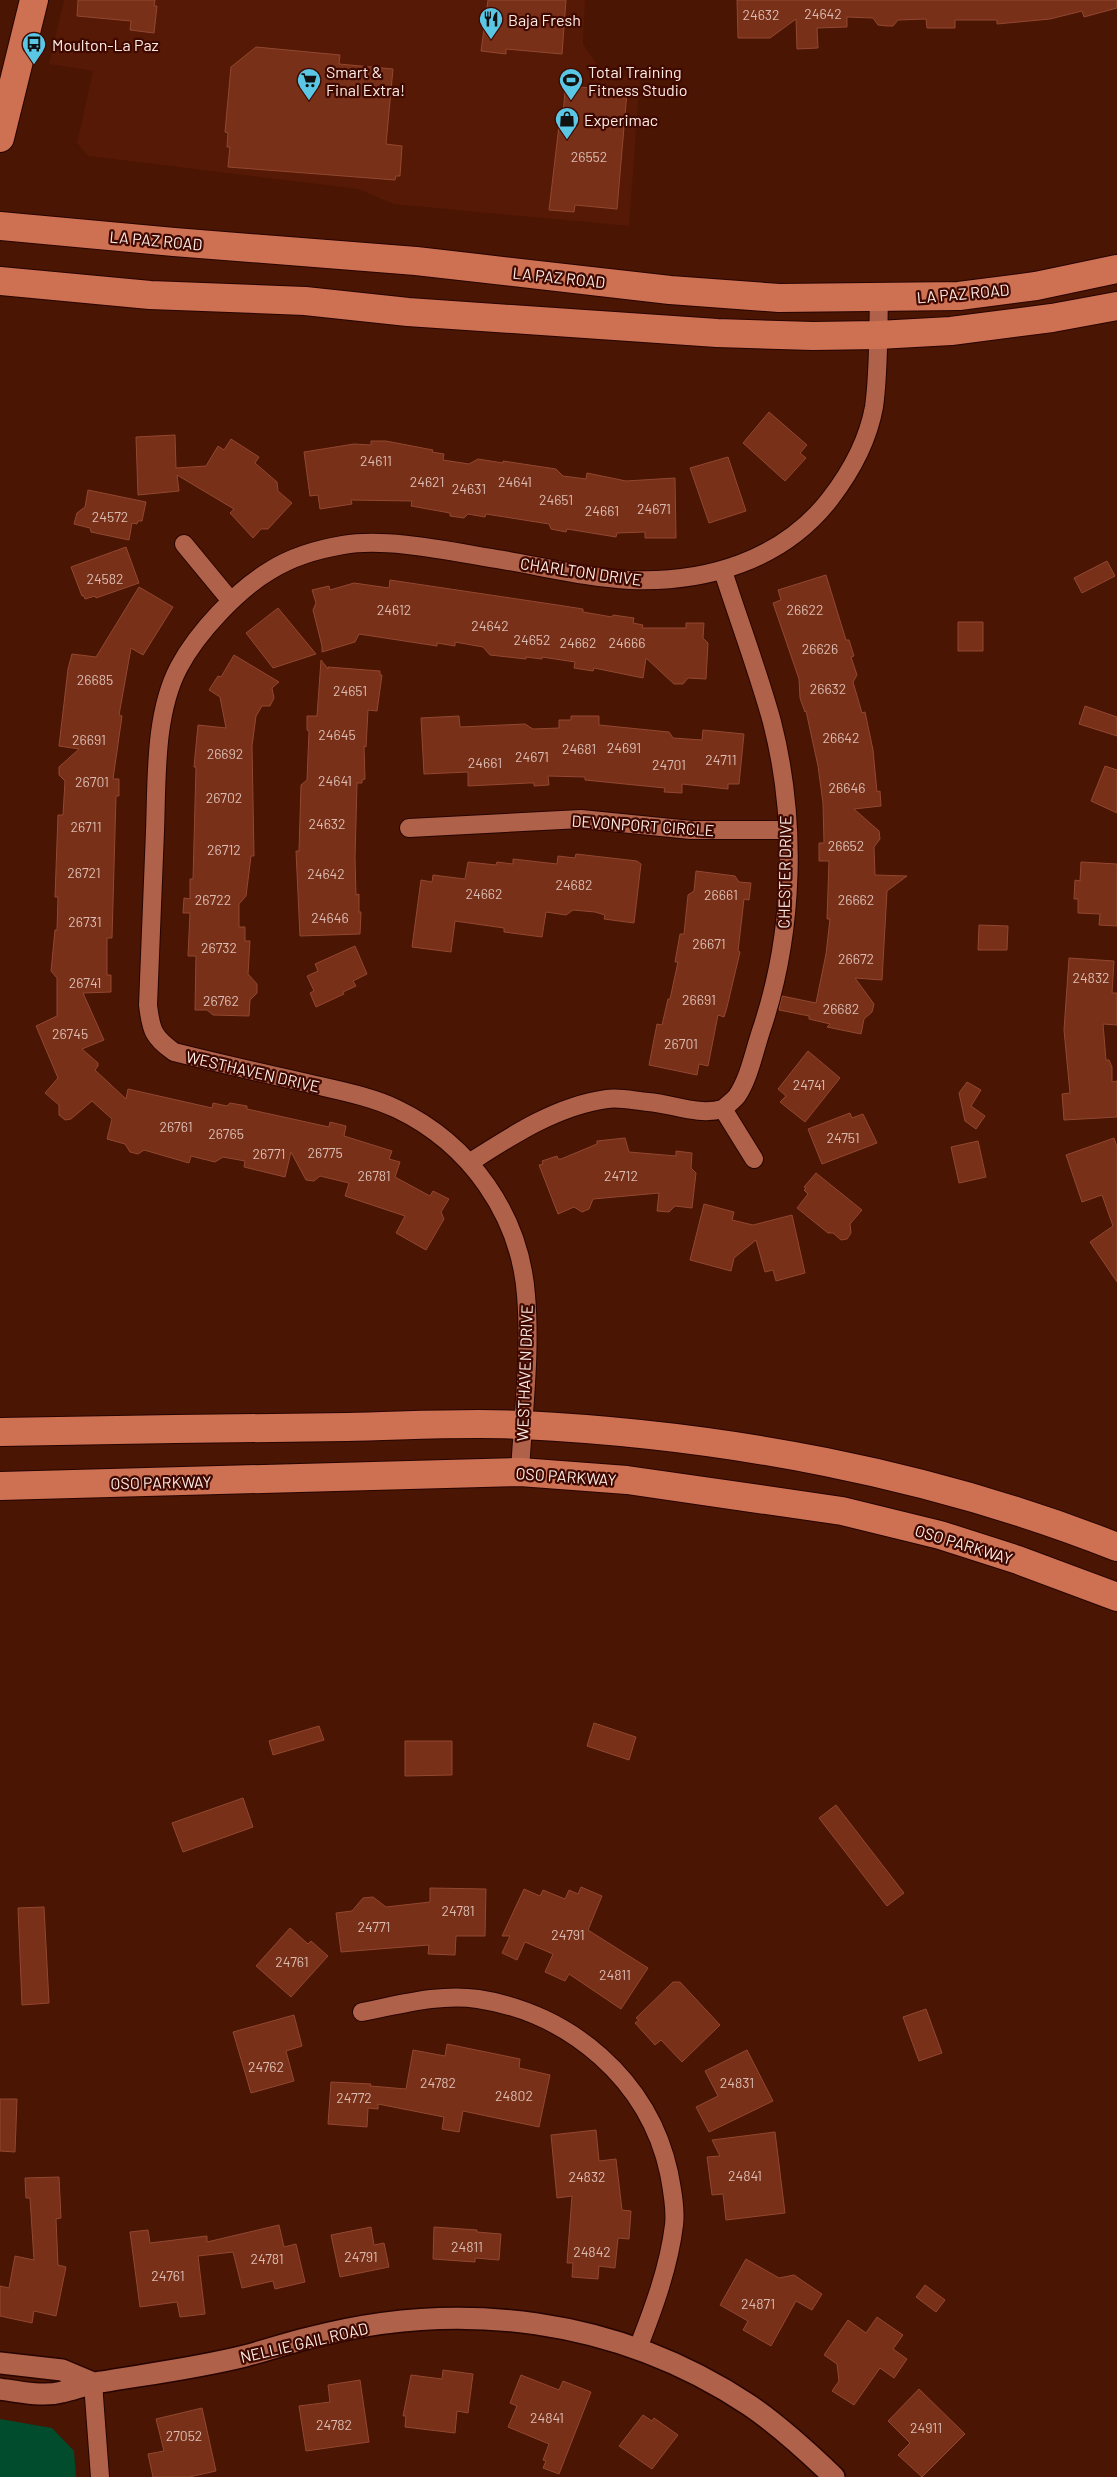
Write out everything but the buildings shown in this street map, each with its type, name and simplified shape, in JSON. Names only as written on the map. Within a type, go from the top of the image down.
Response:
[{"type":"main road","points":[[0,138],[34,0]]},
{"type":"main road","name":"LA PAZ ROAD","points":[[0,226],[416,261],[680,290],[779,298],[959,296],[1036,286],[1117,269]]},
{"type":"main road","points":[[0,281],[150,294],[305,301],[408,312],[717,333],[878,335],[951,331],[1052,318],[1117,306]]},
{"type":"main road","points":[[0,1432],[522,1425],[662,1437],[831,1464],[946,1491],[1011,1510],[1117,1548]]},
{"type":"main road","name":"OSO PARKWAY","points":[[0,1486],[520,1472],[627,1480],[842,1511],[948,1538],[1018,1560],[1117,1597]]},
{"type":"street","name":"CHARLTON DRIVE","points":[[231,601],[270,570],[310,553],[346,544],[401,544],[627,580],[672,580],[723,571],[759,558],[786,541],[820,512],[842,484],[863,444],[873,409],[879,298]]},
{"type":"street","points":[[184,544],[231,601]]},
{"type":"street","name":"CHESTER DRIVE","points":[[723,571],[772,722],[780,764],[788,830],[786,914],[774,990],[746,1075],[737,1096],[723,1109]]},
{"type":"street","name":"WESTHAVEN DRIVE","points":[[231,601],[202,634],[178,668],[162,716],[158,759],[148,1005],[151,1028],[158,1041],[174,1052],[344,1092],[396,1108],[436,1131],[470,1163],[500,1204],[514,1235],[523,1269],[526,1297],[526,1392],[522,1425],[520,1472]]},
{"type":"street","name":"DEVONPORT CIRCLE","points":[[409,828],[581,819],[691,830],[788,830]]},
{"type":"street","points":[[470,1163],[509,1137],[555,1113],[607,1099],[658,1103],[710,1113],[723,1109],[754,1159]]},
{"type":"street","points":[[362,2012],[426,2000],[476,1998],[518,2007],[558,2025],[587,2044],[626,2081],[656,2131],[665,2156],[671,2184],[674,2224],[664,2272],[638,2348]]},
{"type":"street","name":"NELLIE GAIL ROAD","points":[[0,2389],[60,2393],[93,2383],[182,2370],[245,2356],[312,2337],[366,2326],[416,2320],[512,2319],[562,2328],[638,2348],[719,2387],[785,2432],[834,2477]]},
{"type":"street","points":[[0,2363],[62,2370],[93,2383],[100,2477]]},
{"type":"shaded area","points":[[64,0],[585,0],[583,44],[603,73],[640,78],[629,226],[393,204],[358,189],[88,156],[77,143],[93,71],[49,64]]},
{"type":"green space","points":[[0,2419],[52,2428],[74,2451],[76,2477],[0,2477]]},
{"type":"place","name":"Baja Fresh","points":[[491,40]]},
{"type":"place","name":"Moulton-La Paz","points":[[34,65]]},
{"type":"place","name":"Smart & Final Extra!","points":[[309,101]]},
{"type":"place","name":"Total Training Fitness Studio","points":[[571,101]]},
{"type":"place","name":"Experimac","points":[[567,140]]}]
